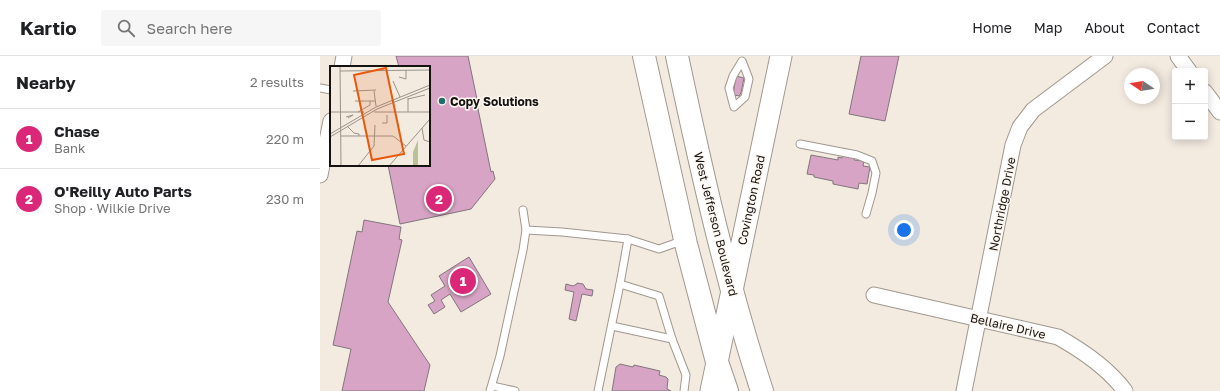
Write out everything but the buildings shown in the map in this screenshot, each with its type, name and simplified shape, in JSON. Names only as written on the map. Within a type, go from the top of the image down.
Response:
[{"type":"main road","points":[[644,56],[685,240],[717,362],[727,391]]},
{"type":"main road","name":"West Jefferson Boulevard","points":[[677,56],[717,238],[746,341],[762,391]]},
{"type":"main road","name":"Covington Road","points":[[711,391],[781,56]]},
{"type":"street","points":[[342,66],[344,56]]},
{"type":"street","name":"Northridge Drive","points":[[964,391],[1013,145],[1020,127],[1033,110],[1105,56]]},
{"type":"street","points":[[1178,56],[1187,68]]},
{"type":"street","points":[[1208,96],[1220,112]]},
{"type":"street","points":[[320,175],[330,126]]},
{"type":"street","name":"Bellaire Drive","points":[[874,295],[1058,337],[1079,349],[1117,381],[1125,391]]},
{"type":"lane","points":[[742,61],[749,79],[745,97],[734,107],[729,88],[733,76],[742,61]]},
{"type":"lane","points":[[320,88],[330,90]]},
{"type":"lane","points":[[800,144],[857,155],[872,161],[876,173],[866,214]]},
{"type":"lane","points":[[515,391],[491,389],[515,288],[526,230],[523,210]]},
{"type":"lane","points":[[526,230],[628,239],[659,249],[685,240]]},
{"type":"lane","points":[[598,391],[628,239]]},
{"type":"lane","points":[[620,284],[659,296],[672,339],[686,375],[684,391]]},
{"type":"lane","points":[[612,326],[672,339]]},
{"type":"place","name":"Copy Solutions","points":[[442,101]]},
{"type":"place","name":"O'Reilly Auto Parts","points":[[439,199]]},
{"type":"place","name":"Chase","points":[[463,281]]}]
